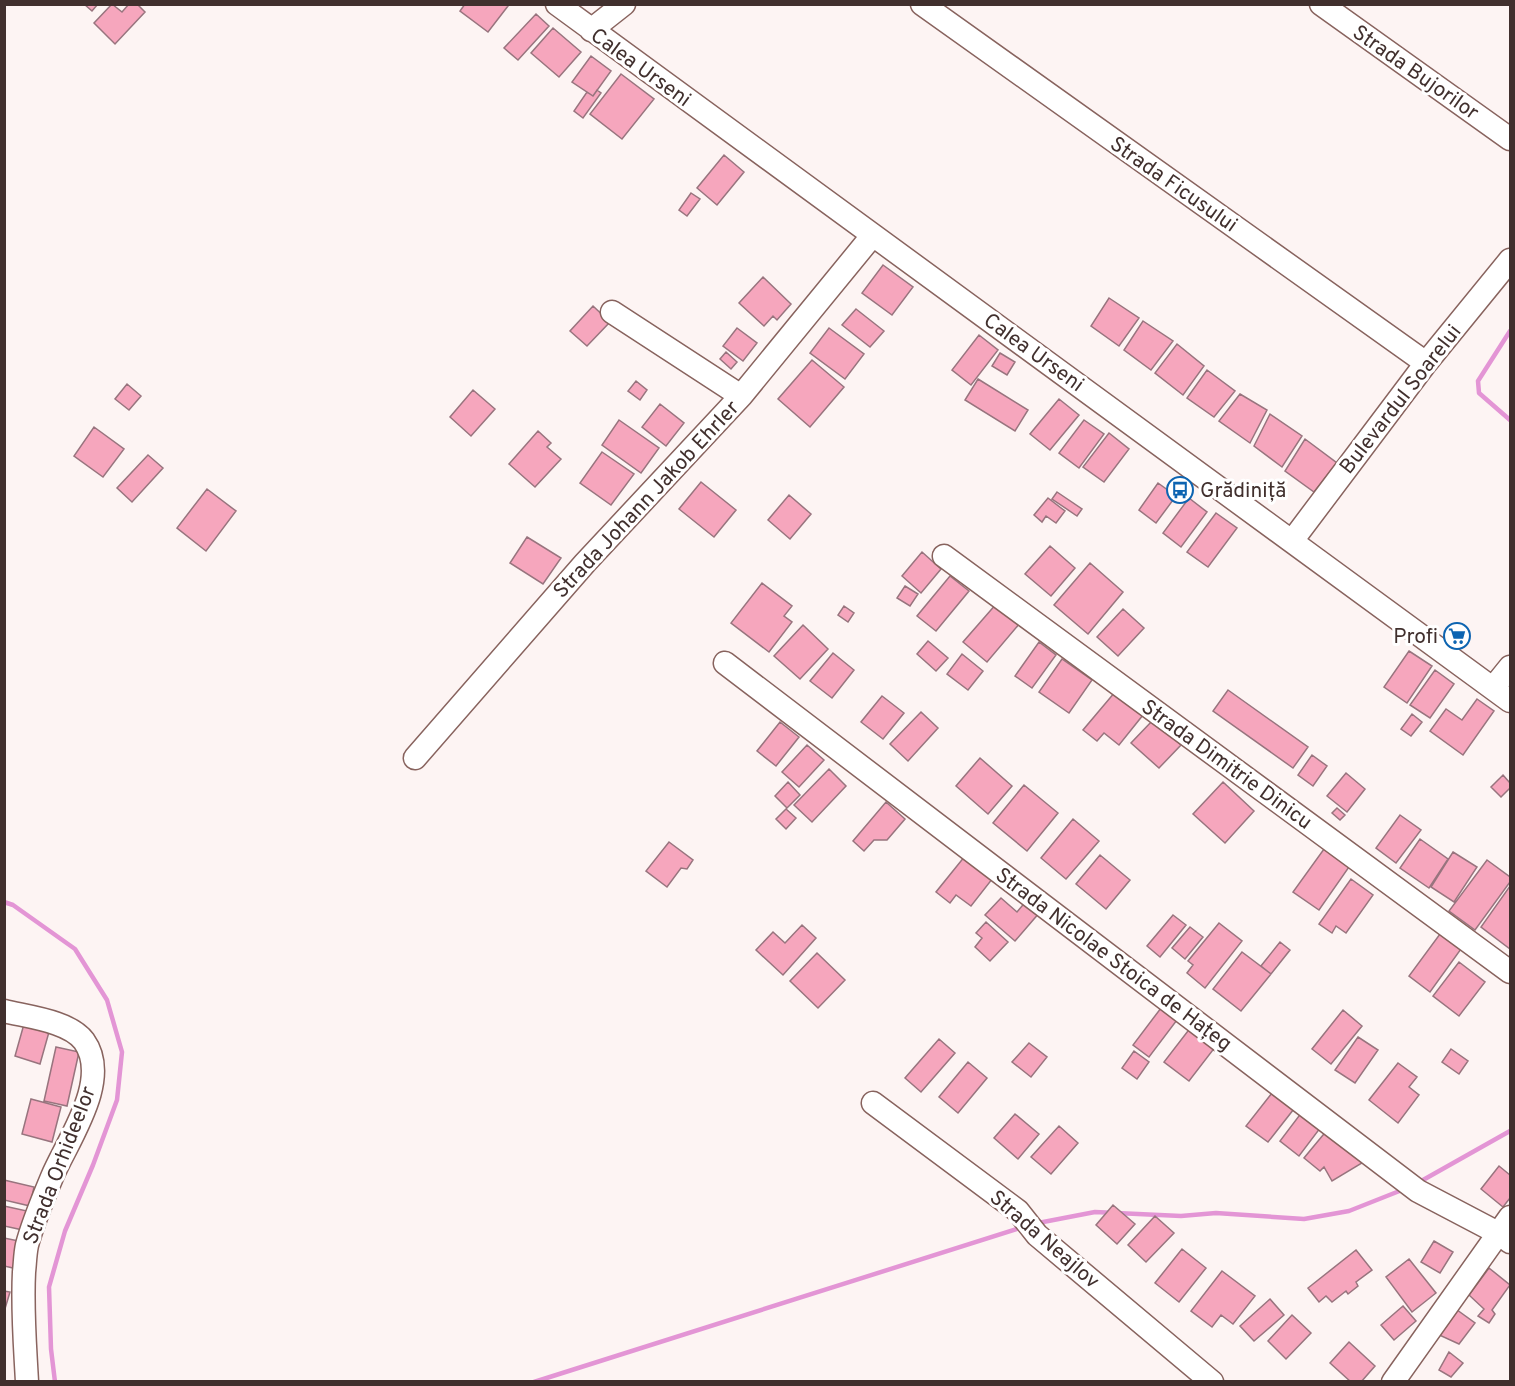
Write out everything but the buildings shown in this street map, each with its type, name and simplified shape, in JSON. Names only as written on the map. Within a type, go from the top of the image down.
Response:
[{"type":"street","name":"Calea Urseni","points":[[557,4],[1502,694]]},
{"type":"street","points":[[591,30],[624,4]]},
{"type":"street","name":"Strada Ficusului","points":[[922,4],[1426,363]]},
{"type":"street","name":"Strada Bujorilor","points":[[1321,4],[1510,139]]},
{"type":"street","name":"Strada Johann Jakob Ehrler","points":[[415,758],[585,563],[741,396],[872,236]]},
{"type":"street","name":"Bulevardul Soarelui","points":[[1292,541],[1426,363],[1510,260]]},
{"type":"street","points":[[612,312],[741,396]]},
{"type":"street","name":"Strada Dimitrie Dinicu","points":[[944,556],[1510,972]]},
{"type":"street","name":"Strada Nicolae Stoica de Hațeg","points":[[725,663],[1418,1191],[1506,1231]]},
{"type":"street","points":[[1502,694],[1510,667]]},
{"type":"street","name":"Strada Orhideelor","points":[[4,1011],[69,1028],[84,1041],[92,1060],[92,1085],[74,1133],[53,1175],[26,1247],[22,1311],[27,1382]]},
{"type":"street","name":"Strada Neajlov","points":[[873,1103],[1018,1211],[1037,1235],[1212,1382]]},
{"type":"street","points":[[1393,1382],[1506,1231]]},
{"type":"waterway","points":[[1510,331],[1478,381],[1479,393],[1510,420]]},
{"type":"waterway","points":[[4,902],[13,905],[75,949],[107,1000],[122,1052],[117,1100],[65,1231],[49,1287],[51,1349],[55,1382]]},
{"type":"waterway","points":[[1423,1180],[1510,1131]]},
{"type":"waterway","points":[[1038,1223],[1095,1212],[1181,1216],[1216,1213],[1304,1219],[1349,1211],[1402,1190]]},
{"type":"waterway","points":[[534,1382],[1023,1227]]},
{"type":"place","name":"Grădiniță","points":[[1180,490]]},
{"type":"place","name":"Profi","points":[[1457,636]]}]
